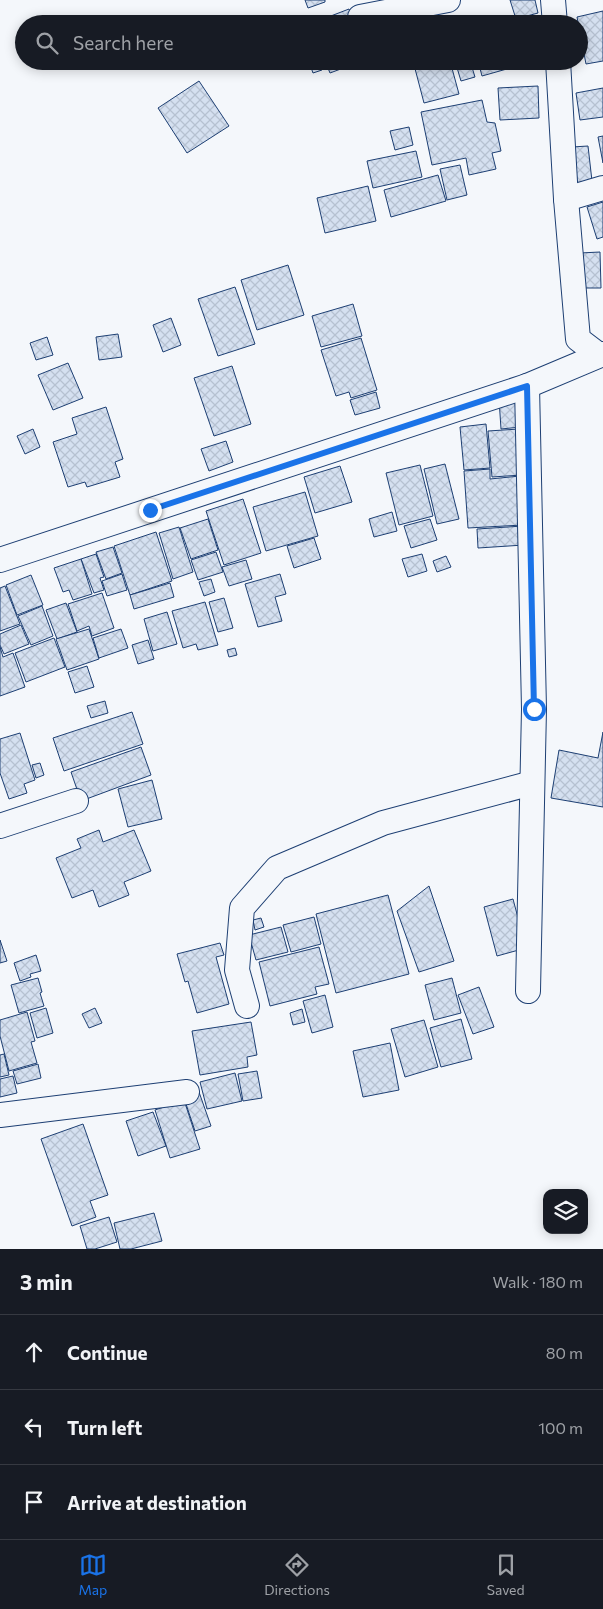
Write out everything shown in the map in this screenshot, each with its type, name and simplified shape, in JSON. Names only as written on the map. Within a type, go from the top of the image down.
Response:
[{"type":"street","points":[[370,15],[448,0]]},
{"type":"street","points":[[553,0],[554,15]]},
{"type":"street","points":[[559,70],[566,199],[578,339],[601,355]]},
{"type":"street","points":[[566,199],[603,188]]},
{"type":"street","points":[[0,560],[527,386],[601,355]]},
{"type":"street","points":[[527,386],[534,709],[528,991]]},
{"type":"street","points":[[247,1006],[237,970],[242,908],[277,868],[383,823],[532,783]]},
{"type":"street","points":[[0,826],[76,801]]},
{"type":"street","points":[[0,1115],[187,1092]]},
{"type":"building","points":[[305,0],[325,0],[325,2],[308,8]]},
{"type":"building","points":[[510,0],[535,0],[538,13],[515,15]]},
{"type":"building","points":[[349,9],[351,15],[333,15]]},
{"type":"building","points":[[603,11],[603,61],[588,64],[588,15],[586,15]]},
{"type":"building","points":[[415,70],[452,70],[459,94],[424,103]]},
{"type":"building","points":[[458,70],[473,70],[475,77],[461,81]]},
{"type":"building","points":[[480,70],[503,70],[482,76]]},
{"type":"building","points":[[199,81],[229,126],[187,153],[158,108]]},
{"type":"building","points":[[538,86],[539,118],[500,120],[498,88]]},
{"type":"building","points":[[603,88],[603,117],[580,120],[576,93]]},
{"type":"building","points":[[482,100],[487,122],[495,123],[501,151],[492,153],[496,169],[469,175],[466,158],[432,165],[421,112]]},
{"type":"building","points":[[409,127],[413,145],[395,150],[390,131]]},
{"type":"building","points":[[603,136],[603,163],[598,137]]},
{"type":"building","points":[[588,146],[592,181],[576,183],[572,147]]},
{"type":"building","points":[[416,151],[422,177],[373,188],[367,161]]},
{"type":"building","points":[[460,165],[467,195],[447,200],[440,169]]},
{"type":"building","points":[[438,175],[446,201],[391,217],[384,190]]},
{"type":"building","points":[[368,186],[376,221],[325,233],[317,198]]},
{"type":"building","points":[[603,202],[603,237],[597,239],[587,207]]},
{"type":"building","points":[[600,252],[601,288],[581,288],[580,253]]},
{"type":"building","points":[[288,265],[304,315],[257,330],[241,280]]},
{"type":"building","points":[[235,287],[255,344],[218,356],[198,299]]},
{"type":"building","points":[[353,304],[362,336],[321,347],[312,316]]},
{"type":"building","points":[[171,318],[181,345],[163,352],[153,325]]},
{"type":"building","points":[[118,334],[122,357],[99,360],[96,337]]},
{"type":"building","points":[[47,337],[53,355],[36,360],[30,343]]},
{"type":"building","points":[[361,338],[377,390],[351,398],[349,392],[336,396],[321,350]]},
{"type":"building","points":[[68,363],[83,398],[53,410],[38,375]]},
{"type":"building","points":[[232,366],[251,424],[214,436],[194,378]]},
{"type":"building","points":[[376,392],[380,408],[355,415],[350,400]]},
{"type":"building","points":[[518,397],[521,427],[501,429],[499,399]]},
{"type":"building","points":[[106,407],[123,459],[115,462],[120,477],[87,487],[85,482],[68,487],[53,442],[77,434],[72,418]]},
{"type":"building","points":[[486,424],[490,468],[464,470],[460,427]]},
{"type":"building","points":[[33,429],[40,447],[25,454],[17,436]]},
{"type":"building","points":[[519,429],[522,475],[492,477],[488,431]]},
{"type":"building","points":[[226,441],[233,462],[209,471],[201,449]]},
{"type":"building","points":[[445,464],[459,519],[437,524],[424,469]]},
{"type":"building","points":[[420,465],[433,516],[399,525],[386,473]]},
{"type":"building","points":[[340,466],[352,502],[315,513],[304,477]]},
{"type":"building","points":[[490,469],[490,479],[520,476],[523,525],[468,528],[464,471]]},
{"type":"building","points":[[305,492],[318,536],[266,551],[253,507]]},
{"type":"building","points":[[243,499],[261,553],[224,565],[206,511]]},
{"type":"building","points":[[392,512],[397,531],[374,537],[369,519]]},
{"type":"building","points":[[208,519],[218,550],[191,559],[180,528]]},
{"type":"building","points":[[430,519],[437,540],[411,548],[404,526]]},
{"type":"building","points":[[523,526],[524,545],[478,548],[477,529]]},
{"type":"building","points":[[179,527],[193,572],[173,579],[159,533]]},
{"type":"building","points":[[156,532],[172,581],[130,595],[114,546]]},
{"type":"building","points":[[314,538],[321,559],[294,568],[287,546]]},
{"type":"building","points":[[113,547],[122,573],[106,579],[96,552]]},
{"type":"building","points":[[216,552],[223,572],[198,580],[191,560]]},
{"type":"building","points":[[96,554],[104,577],[100,578],[104,590],[94,593],[81,559]]},
{"type":"building","points":[[422,554],[427,571],[408,577],[402,559]]},
{"type":"building","points":[[446,556],[451,567],[437,572],[433,561]]},
{"type":"building","points":[[81,559],[92,594],[73,600],[69,590],[63,592],[54,568]]},
{"type":"building","points":[[246,560],[252,579],[229,586],[222,567]]},
{"type":"building","points":[[122,574],[127,590],[107,596],[102,581]]},
{"type":"building","points":[[280,574],[286,594],[275,597],[282,621],[258,627],[245,584]]},
{"type":"building","points":[[31,575],[43,605],[17,615],[6,585]]},
{"type":"building","points":[[211,579],[215,592],[204,596],[199,582]]},
{"type":"building","points":[[170,583],[174,597],[134,609],[130,595]]},
{"type":"building","points":[[5,586],[20,624],[0,631],[0,588]]},
{"type":"building","points":[[102,593],[114,628],[92,636],[89,626],[77,631],[68,604]]},
{"type":"building","points":[[224,598],[233,628],[218,632],[209,602]]},
{"type":"building","points":[[205,602],[218,645],[198,650],[196,644],[183,648],[172,611]]},
{"type":"building","points":[[66,603],[77,632],[57,639],[46,610]]},
{"type":"building","points":[[42,606],[53,636],[31,645],[18,616]]},
{"type":"building","points":[[167,612],[177,644],[153,651],[144,619]]},
{"type":"building","points":[[21,625],[29,644],[4,654],[0,645],[0,634]]},
{"type":"building","points":[[89,629],[99,659],[67,670],[56,639]]},
{"type":"building","points":[[121,629],[128,648],[99,658],[93,638]]},
{"type":"building","points":[[54,638],[65,667],[26,682],[15,653]]},
{"type":"building","points":[[148,640],[154,659],[138,664],[132,645]]},
{"type":"building","points":[[0,647],[3,657],[13,653],[25,687],[0,696]]},
{"type":"building","points":[[235,648],[237,655],[229,657],[227,650]]},
{"type":"building","points":[[87,666],[94,687],[75,693],[68,672]]},
{"type":"building","points":[[105,701],[108,713],[91,718],[87,706]]},
{"type":"building","points":[[132,712],[143,744],[64,771],[53,738]]},
{"type":"building","points":[[603,732],[603,807],[551,798],[559,750],[598,758]]},
{"type":"building","points":[[20,733],[35,780],[24,784],[27,793],[9,799],[0,773],[0,739]]},
{"type":"building","points":[[141,747],[151,775],[81,801],[71,772]]},
{"type":"building","points":[[40,763],[44,775],[36,778],[32,765]]},
{"type":"building","points":[[152,780],[162,819],[128,827],[118,789]]},
{"type":"building","points":[[99,830],[103,842],[134,830],[151,871],[124,882],[129,895],[99,907],[93,890],[72,898],[56,858],[81,848],[77,839]]},
{"type":"building","points":[[429,886],[454,961],[419,972],[397,911]]},
{"type":"building","points":[[388,895],[409,974],[336,993],[316,914]]},
{"type":"building","points":[[513,899],[526,948],[497,956],[484,907]]},
{"type":"building","points":[[314,917],[321,944],[291,952],[283,925]]},
{"type":"building","points":[[261,918],[264,927],[255,930],[253,920]]},
{"type":"building","points":[[281,927],[288,952],[256,960],[249,935]]},
{"type":"building","points":[[0,940],[7,961],[0,963]]},
{"type":"building","points":[[220,943],[224,955],[216,957],[229,1004],[197,1013],[188,981],[185,982],[177,954]]},
{"type":"building","points":[[319,947],[329,984],[315,987],[317,994],[270,1006],[259,962]]},
{"type":"building","points":[[36,955],[41,971],[30,974],[31,977],[20,981],[14,963]]},
{"type":"building","points":[[38,978],[44,1006],[19,1013],[11,985]]},
{"type":"building","points":[[452,978],[461,1013],[434,1020],[425,985]]},
{"type":"building","points":[[479,987],[494,1027],[473,1034],[458,995]]},
{"type":"building","points":[[325,995],[333,1027],[312,1033],[303,1001]]},
{"type":"building","points":[[46,1008],[53,1033],[37,1038],[30,1013]]},
{"type":"building","points":[[95,1008],[102,1023],[89,1028],[82,1014]]},
{"type":"building","points":[[302,1009],[305,1022],[293,1025],[290,1013]]},
{"type":"building","points":[[27,1012],[35,1041],[31,1042],[37,1063],[9,1071],[0,1036],[0,1020]]},
{"type":"building","points":[[461,1019],[472,1059],[441,1067],[430,1028]]},
{"type":"building","points":[[424,1020],[438,1067],[405,1077],[391,1029]]},
{"type":"building","points":[[251,1022],[257,1055],[247,1057],[248,1067],[200,1075],[192,1031]]},
{"type":"building","points":[[390,1043],[399,1090],[363,1097],[353,1051]]},
{"type":"building","points":[[4,1054],[9,1075],[0,1077],[0,1055]]},
{"type":"building","points":[[38,1064],[41,1078],[17,1084],[13,1071]]},
{"type":"building","points":[[257,1071],[262,1098],[243,1101],[238,1074]]},
{"type":"building","points":[[235,1073],[242,1101],[207,1109],[200,1082]]},
{"type":"building","points":[[13,1076],[17,1093],[0,1097],[0,1079]]},
{"type":"building","points":[[199,1092],[211,1126],[195,1131],[184,1098]]},
{"type":"building","points":[[184,1100],[200,1149],[170,1158],[155,1110]]},
{"type":"building","points":[[153,1112],[166,1146],[138,1156],[126,1121]]},
{"type":"building","points":[[83,1124],[108,1195],[90,1201],[96,1217],[72,1226],[41,1139]]},
{"type":"building","points":[[154,1213],[162,1241],[131,1249],[120,1249],[114,1223]]},
{"type":"building","points":[[109,1217],[117,1242],[95,1249],[87,1249],[80,1226]]},
{"type":"route","points":[[150,510],[527,386],[534,709]]}]
